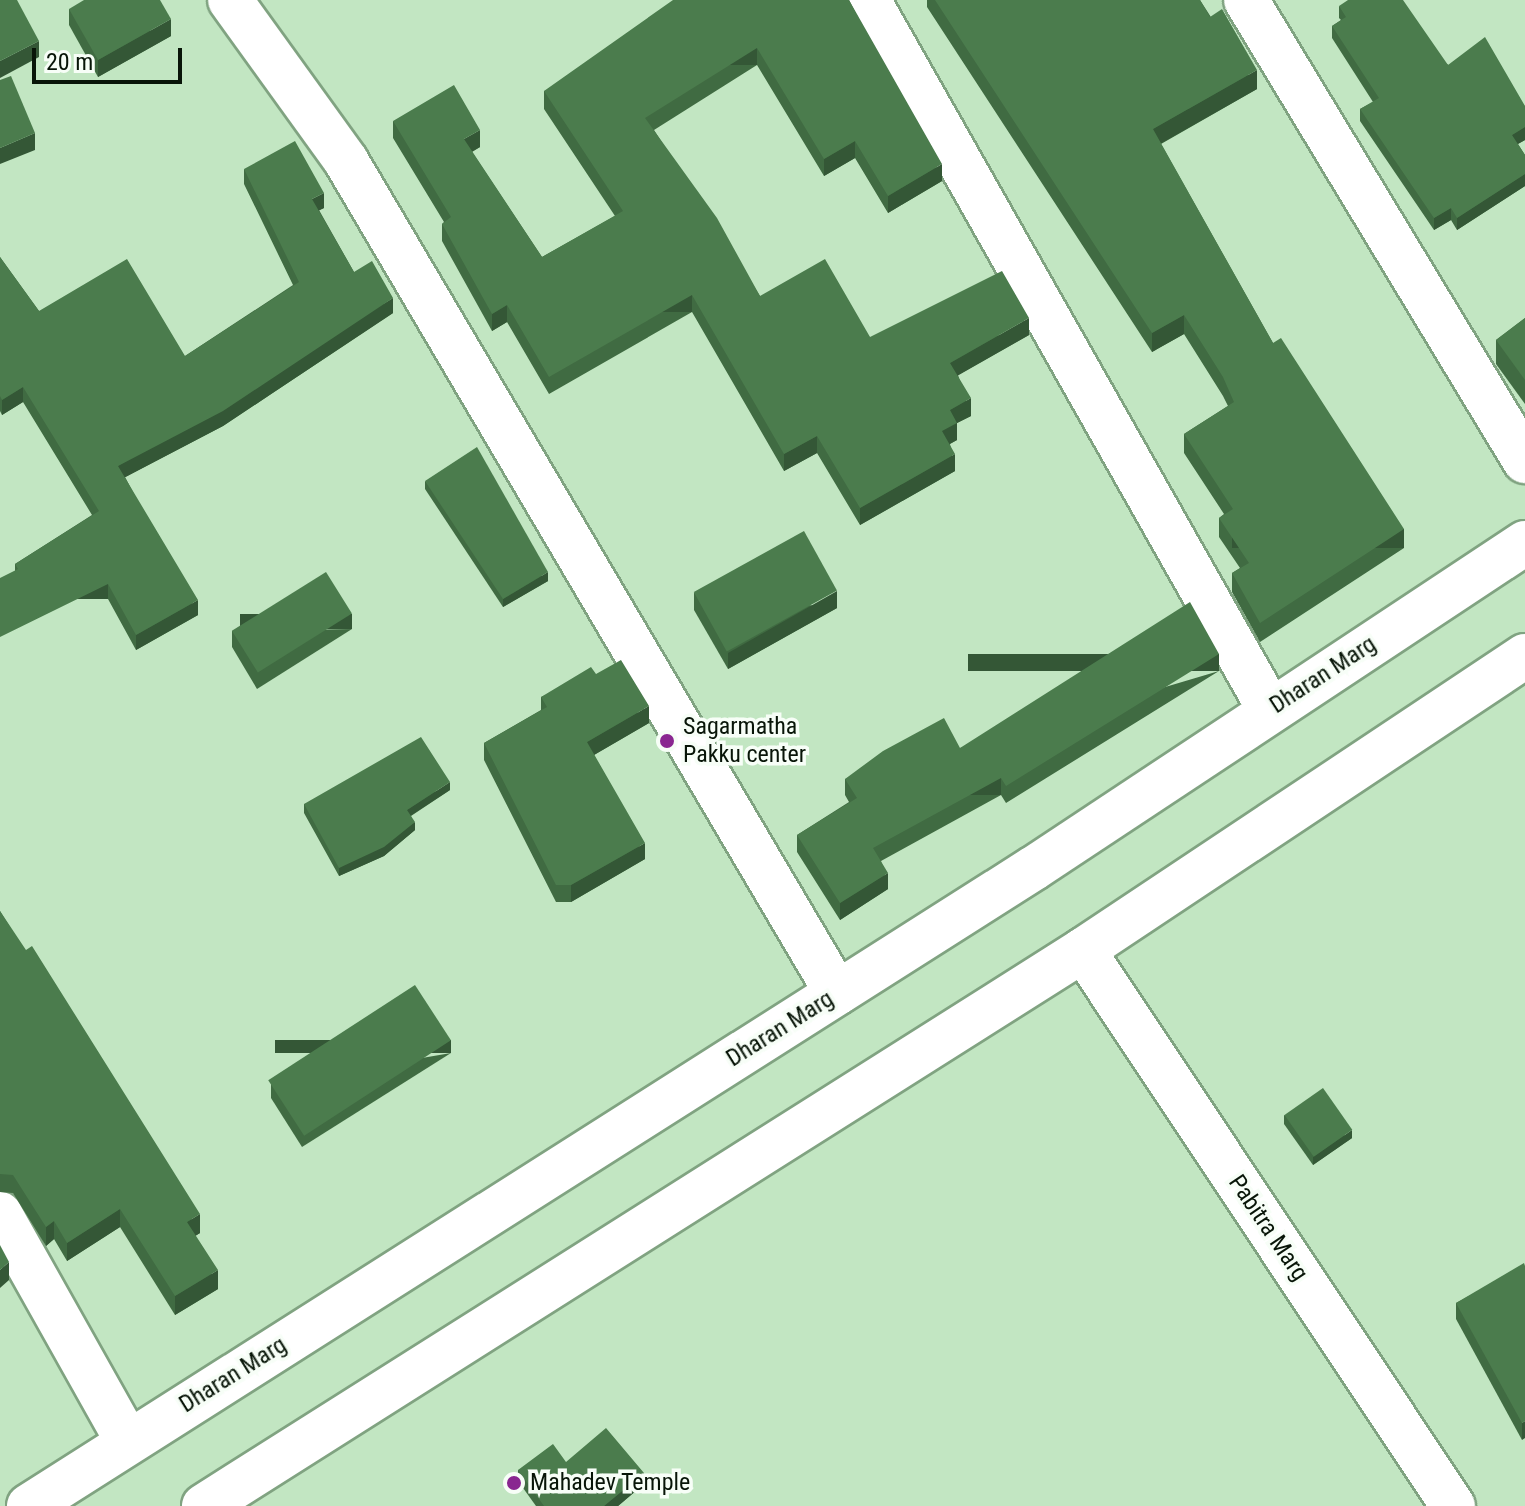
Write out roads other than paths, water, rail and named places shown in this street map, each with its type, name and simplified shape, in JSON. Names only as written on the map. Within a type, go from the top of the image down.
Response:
[{"type":"street","points":[[230,0],[346,161],[837,993]]},
{"type":"street","points":[[868,0],[1270,710]]},
{"type":"street","points":[[1246,0],[1525,461]]},
{"type":"street","name":"Dharan Marg","points":[[29,1506],[837,993],[1525,543]]},
{"type":"street","points":[[204,1506],[1083,950],[1525,656]]},
{"type":"street","name":"Pabitra Marg","points":[[1083,950],[1453,1506]]},
{"type":"street","points":[[0,1214],[128,1442]]},
{"type":"place","name":"Sagarmatha Pakku center","points":[[667,741]]},
{"type":"place","name":"Mahadev Temple","points":[[514,1483]]}]
